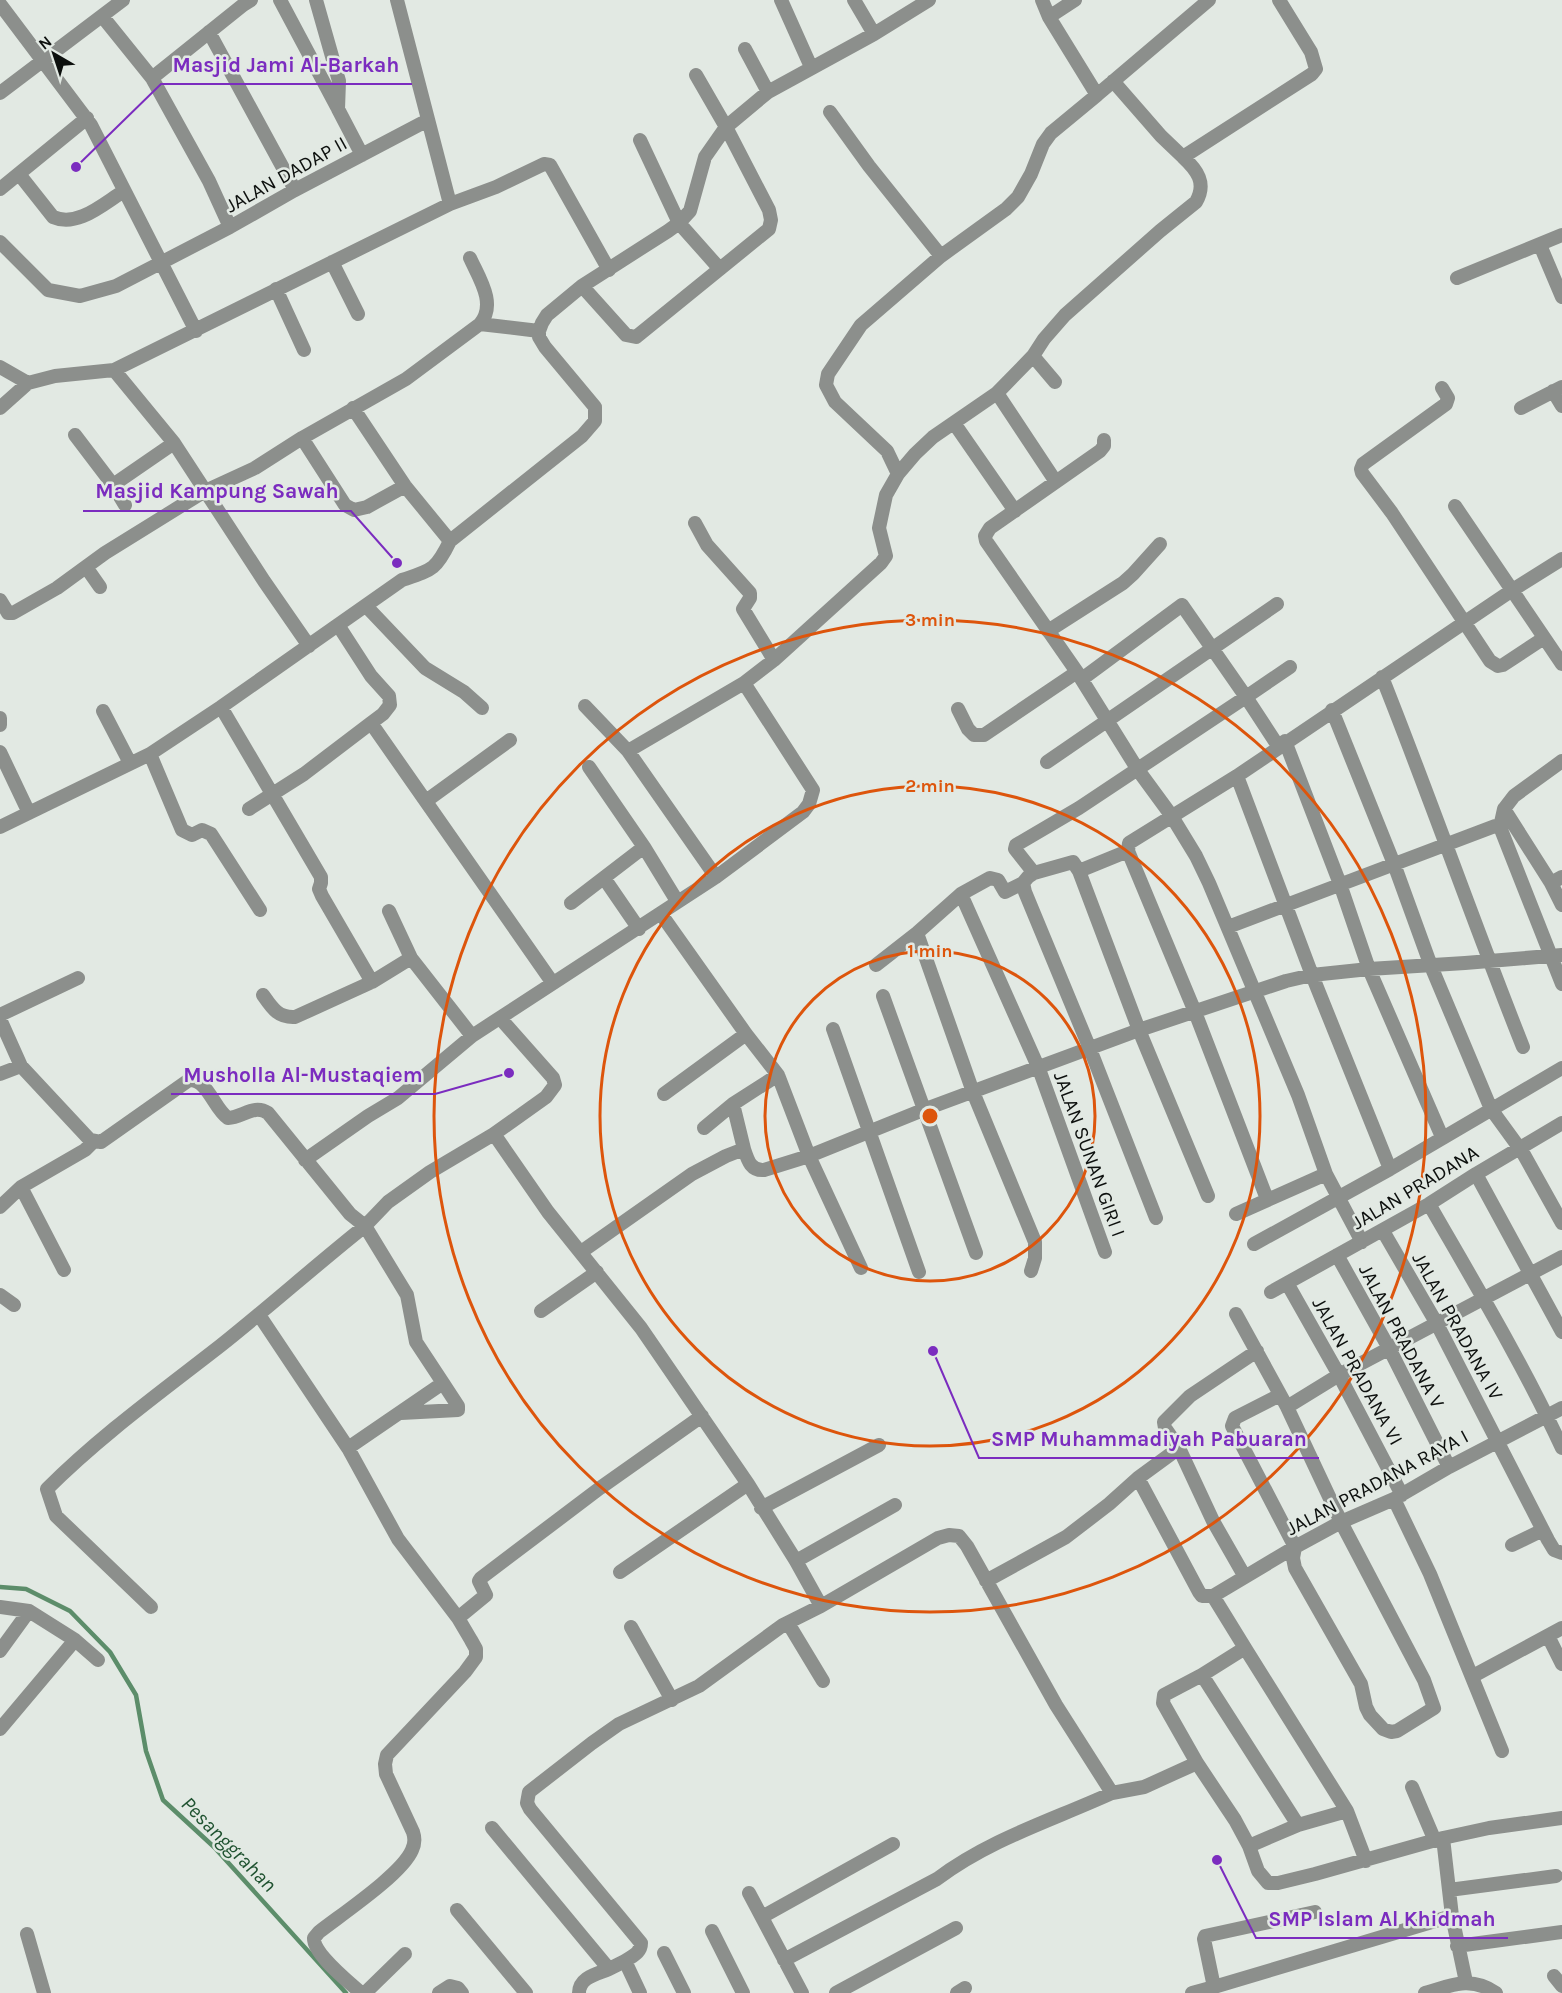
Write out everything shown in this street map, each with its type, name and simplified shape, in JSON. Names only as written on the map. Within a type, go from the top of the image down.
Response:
[{"type":"street","points":[[4,0],[0,4],[87,118],[196,331]]},
{"type":"street","points":[[0,93],[123,0]]},
{"type":"street","points":[[152,78],[251,0]]},
{"type":"street","points":[[280,0],[362,155]]},
{"type":"street","points":[[316,0],[339,81],[338,109]]},
{"type":"street","points":[[397,0],[450,204]]},
{"type":"street","points":[[781,0],[811,67]]},
{"type":"street","points":[[854,0],[874,34]]},
{"type":"street","points":[[0,827],[150,754],[402,580],[429,571],[440,563],[450,542],[582,436],[595,421],[595,407],[539,337],[539,331],[547,315],[582,286],[679,223],[690,211],[705,157],[726,127],[768,92],[874,34],[929,0]]},
{"type":"street","points":[[1042,0],[1049,17],[1097,95]]},
{"type":"street","points":[[1049,17],[1075,0]]},
{"type":"street","points":[[898,474],[887,451],[835,402],[826,385],[828,374],[861,325],[941,256],[1018,197],[1031,174],[1042,144],[1051,133],[1209,0]]},
{"type":"street","points":[[1183,157],[1312,74],[1316,69],[1311,52],[1280,0]]},
{"type":"street","points":[[102,16],[152,78],[209,181],[230,227]]},
{"type":"street","points":[[209,32],[295,190]]},
{"type":"street","points":[[744,49],[768,92]]},
{"type":"street","points":[[582,286],[626,335],[636,337],[769,229],[771,220],[769,210],[696,75]]},
{"type":"street","points":[[628,751],[744,683],[774,660],[881,564],[886,556],[879,528],[886,495],[898,474],[933,437],[997,393],[1034,357],[1044,339],[1065,315],[1196,202],[1200,195],[1200,176],[1195,167],[1161,136],[1113,81]]},
{"type":"street","points":[[830,112],[869,166],[941,256]]},
{"type":"street","points":[[0,189],[87,118]]},
{"type":"street","name":"JALAN DADAP II","points":[[0,242],[48,290],[80,296],[116,286],[428,120]]},
{"type":"street","points":[[640,140],[679,223],[719,268]]},
{"type":"street","points":[[0,408],[28,383],[55,376],[114,370],[450,204],[496,187],[544,164],[550,165],[609,270]]},
{"type":"street","points":[[19,174],[53,217],[59,220],[83,217],[124,191]]},
{"type":"street","points":[[1457,278],[1562,235]]},
{"type":"street","points":[[1540,245],[1562,297]]},
{"type":"street","points":[[0,600],[5,611],[13,613],[57,588],[105,553],[205,491],[255,468],[302,438],[406,379],[480,324],[487,313],[486,295],[470,258]]},
{"type":"street","points":[[332,262],[358,314]]},
{"type":"street","points":[[276,289],[304,350]]},
{"type":"street","points":[[480,324],[539,331]]},
{"type":"street","points":[[1034,357],[1055,382]]},
{"type":"street","points":[[0,367],[28,383]]},
{"type":"street","points":[[114,370],[174,443],[309,646]]},
{"type":"street","points":[[1442,388],[1448,398],[1446,404],[1363,464],[1362,473],[1392,513],[1490,661],[1498,666],[1517,657],[1544,638]]},
{"type":"street","points":[[1521,408],[1558,389],[1562,406]]},
{"type":"street","points":[[997,393],[1056,482]]},
{"type":"street","points":[[353,408],[405,486],[450,542]]},
{"type":"street","points":[[954,423],[1015,511]]},
{"type":"street","points":[[75,435],[113,485],[125,505]]},
{"type":"street","points":[[302,438],[345,505],[354,510],[367,507],[405,486]]},
{"type":"street","points":[[1104,440],[1104,446],[1100,451],[990,528],[985,536],[986,541],[1079,675],[1138,770],[1172,815],[1199,862],[1298,1095],[1326,1174],[1362,1242]]},
{"type":"street","points":[[113,485],[174,443]]},
{"type":"street","points":[[1455,506],[1562,664]]},
{"type":"street","points":[[695,523],[707,545],[750,593],[750,598],[743,609],[774,660]]},
{"type":"street","points":[[1048,632],[1123,582],[1160,544]]},
{"type":"street","points":[[1268,1199],[1195,1012],[1128,851],[1129,843],[1237,776],[1463,622],[1562,559]]},
{"type":"street","points":[[86,567],[100,587]]},
{"type":"street","points":[[1047,762],[1277,604]]},
{"type":"street","points":[[958,709],[968,729],[974,735],[984,735],[1079,675],[1182,605],[1282,744],[1340,884],[1369,969],[1442,1137]]},
{"type":"street","points":[[366,606],[424,668],[464,692],[482,708]]},
{"type":"street","points":[[249,809],[273,795],[371,723],[390,705],[389,696],[371,676],[338,625]]},
{"type":"street","points":[[1034,873],[1016,852],[1016,845],[1138,770],[1290,667]]},
{"type":"street","points":[[1382,677],[1523,1047]]},
{"type":"street","points":[[304,1160],[398,1098],[472,1036],[716,877],[802,812],[813,796],[813,790],[744,683]]},
{"type":"street","points":[[585,706],[628,751],[716,877]]},
{"type":"street","points":[[221,707],[321,877],[319,889],[322,896],[372,982]]},
{"type":"street","points":[[1332,710],[1394,864],[1431,966],[1491,1109],[1520,1149],[1562,1223]]},
{"type":"street","points":[[103,711],[130,764]]},
{"type":"street","points":[[0,718],[0,725]]},
{"type":"street","points":[[371,723],[552,982]]},
{"type":"street","points":[[426,801],[510,740]]},
{"type":"street","points":[[0,752],[29,813]]},
{"type":"street","points":[[150,754],[182,830],[192,835],[202,830],[211,834],[260,910]]},
{"type":"street","points":[[1562,761],[1514,796],[1504,809],[1500,827],[1556,955],[1562,984]]},
{"type":"street","points":[[589,767],[644,847],[677,901]]},
{"type":"street","points":[[1237,776],[1312,975],[1390,1169]]},
{"type":"street","points":[[1504,809],[1556,880],[1562,905]]},
{"type":"street","points":[[1228,927],[1495,826],[1500,827]]},
{"type":"street","points":[[571,903],[644,847]]},
{"type":"street","points":[[1079,871],[1128,851]]},
{"type":"street","points":[[876,965],[961,894],[990,878],[998,880],[1005,892],[1023,883],[1034,873],[1073,862],[1079,871],[1139,1030],[1208,1196]]},
{"type":"street","points":[[604,878],[639,929]]},
{"type":"street","points":[[1023,883],[1156,1218]]},
{"type":"street","name":"JALAN SUNAN GIRI I","points":[[961,894],[1039,1069],[1105,1252]]},
{"type":"street","points":[[389,911],[411,958],[472,1036]]},
{"type":"street","points":[[661,914],[778,1075],[809,1156],[861,1268]]},
{"type":"street","points":[[917,933],[973,1092],[1035,1242],[1035,1258],[1031,1271]]},
{"type":"street","points":[[733,1104],[744,1149],[752,1167],[758,1171],[764,1170],[809,1156],[923,1110],[1039,1069],[1139,1030],[1254,991],[1312,975],[1556,955]]},
{"type":"street","points":[[263,994],[277,1013],[286,1018],[295,1017],[372,982],[411,958]]},
{"type":"street","points":[[78,978],[0,1017],[21,1066],[82,1134],[93,1142],[101,1142],[193,1080],[201,1083],[220,1112],[228,1118],[257,1109],[265,1111],[350,1214],[365,1226],[407,1295],[416,1341],[458,1406],[458,1410],[401,1413]]},
{"type":"street","points":[[883,996],[976,1253]]},
{"type":"street","points":[[150,1607],[56,1516],[47,1489],[99,1441],[259,1315],[365,1226],[388,1202],[430,1172],[494,1134],[546,1097],[555,1085],[553,1078],[500,1018]]},
{"type":"street","points":[[833,1029],[919,1272]]},
{"type":"street","points":[[664,1094],[746,1034]]},
{"type":"street","points":[[0,1074],[21,1066]]},
{"type":"street","points":[[1254,1244],[1390,1169],[1562,1068]]},
{"type":"street","points":[[704,1128],[733,1104],[778,1075]]},
{"type":"street","name":"JALAN PRADANA","points":[[1287,1283],[1383,1231],[1562,1123]]},
{"type":"street","points":[[494,1134],[548,1212],[641,1328],[702,1416],[748,1484],[821,1606]]},
{"type":"street","points":[[0,1207],[21,1187],[85,1150],[93,1142]]},
{"type":"street","points":[[581,1251],[692,1174],[744,1149]]},
{"type":"street","points":[[1236,1214],[1326,1174]]},
{"type":"street","points":[[1476,1174],[1562,1332]]},
{"type":"street","points":[[21,1187],[64,1270]]},
{"type":"street","points":[[1429,1204],[1483,1298],[1562,1448]]},
{"type":"street","name":"JALAN PRADANA IV","points":[[1383,1231],[1437,1324],[1554,1550],[1562,1553]]},
{"type":"street","name":"JALAN PRADANA V","points":[[1337,1255],[1390,1350],[1449,1467]]},
{"type":"street","points":[[1236,1314],[1283,1401],[1341,1522],[1424,1680],[1434,1708],[1397,1731],[1391,1732],[1383,1729],[1366,1707],[1361,1684],[1295,1568],[1293,1558],[1295,1547],[1232,1426],[1235,1418],[1283,1401],[1390,1350],[1562,1257]]},
{"type":"street","points":[[541,1311],[597,1272]]},
{"type":"street","points":[[1271,1292],[1287,1283]]},
{"type":"street","name":"JALAN PRADANA VI","points":[[1287,1283],[1339,1375],[1398,1497],[1502,1750]]},
{"type":"street","points":[[0,1295],[14,1305]]},
{"type":"street","points":[[259,1315],[348,1448],[398,1539],[458,1618],[476,1649],[476,1657],[465,1672],[387,1755],[386,1774],[413,1832],[415,1840],[413,1849],[393,1874],[314,1938],[315,1947],[321,1954],[363,1993],[405,1954]]},
{"type":"street","points":[[1245,1577],[1213,1521],[1179,1448],[1165,1428],[1165,1419],[1190,1396],[1257,1351]]},
{"type":"street","points":[[348,1448],[443,1383]]},
{"type":"street","name":"JALAN PRADANA RAYA I","points":[[1213,1596],[1341,1522],[1398,1497],[1449,1467],[1562,1408]]},
{"type":"street","points":[[458,1618],[486,1595],[479,1581],[481,1578],[600,1488],[702,1416]]},
{"type":"street","points":[[761,1508],[879,1445]]},
{"type":"street","points":[[986,1581],[1066,1537],[1138,1478],[1179,1448]]},
{"type":"street","points":[[1138,1478],[1199,1592],[1202,1596],[1213,1596],[1347,1811],[1366,1861]]},
{"type":"street","points":[[620,1572],[748,1484]]},
{"type":"street","points":[[796,1561],[895,1505]]},
{"type":"street","points":[[1512,1545],[1544,1530]]},
{"type":"street","points":[[579,1993],[583,1980],[638,1953],[641,1943],[530,1809],[527,1803],[529,1792],[619,1724],[699,1686],[788,1623],[938,1538],[949,1535],[959,1536],[967,1546],[1051,1696],[1112,1793]]},
{"type":"street","points":[[0,1607],[29,1611],[75,1640],[98,1660]]},
{"type":"street","points":[[0,1651],[29,1611]]},
{"type":"street","points":[[788,1623],[823,1681]]},
{"type":"street","points":[[631,1627],[672,1700]]},
{"type":"street","points":[[1473,1676],[1562,1628]]},
{"type":"street","points":[[1548,1635],[1562,1664]]},
{"type":"street","points":[[0,1729],[75,1640]]},
{"type":"street","points":[[1245,1648],[1164,1695],[1162,1699],[1197,1763],[1235,1820],[1249,1846],[1258,1871],[1268,1883],[1278,1883],[1366,1861],[1439,1839],[1489,1828],[1562,1818]]},
{"type":"street","points":[[1202,1675],[1298,1825]]},
{"type":"street","points":[[784,1960],[937,1879],[959,1862],[994,1843],[1112,1793],[1144,1787],[1197,1763]]},
{"type":"street","points":[[1412,1788],[1439,1839],[1449,1890],[1456,1946],[1466,1982]]},
{"type":"street","points":[[1249,1846],[1298,1825],[1347,1811]]},
{"type":"street","points":[[492,1828],[609,1969]]},
{"type":"street","points":[[762,1917],[894,1844]]},
{"type":"street","points":[[1449,1890],[1556,1876]]},
{"type":"street","points":[[749,1893],[802,1993]]},
{"type":"street","points":[[457,1910],[526,1993]]},
{"type":"street","points":[[1214,1987],[1205,1936],[1315,1912]]},
{"type":"street","points":[[1192,1993],[1452,1916]]},
{"type":"street","points":[[836,1993],[956,1928]]},
{"type":"street","points":[[712,1931],[743,1993]]},
{"type":"street","points":[[1456,1946],[1562,1932]]},
{"type":"street","points":[[27,1934],[44,1993]]},
{"type":"street","points":[[664,1953],[684,1993]]},
{"type":"street","points":[[625,1961],[640,1993]]},
{"type":"street","points":[[1425,1993],[1466,1982],[1496,1993]]},
{"type":"street","points":[[439,1993],[450,1986],[458,1988],[462,1993]]},
{"type":"waterway","name":"Pesanggrahan","points":[[0,1587],[26,1589],[70,1611],[110,1652],[136,1695],[146,1751],[163,1800],[214,1847],[346,1993]]},
{"type":"place","name":"Masjid Jami Al-Barkah","points":[[76,167]]},
{"type":"place","name":"Masjid Kampung Sawah","points":[[397,563]]},
{"type":"place","name":"Musholla Al-Mustaqiem","points":[[509,1073]]},
{"type":"place","name":"SMP Muhammadiyah Pabuaran","points":[[933,1351]]},
{"type":"place","name":"SMP Islam Al Khidmah","points":[[1217,1860]]}]
